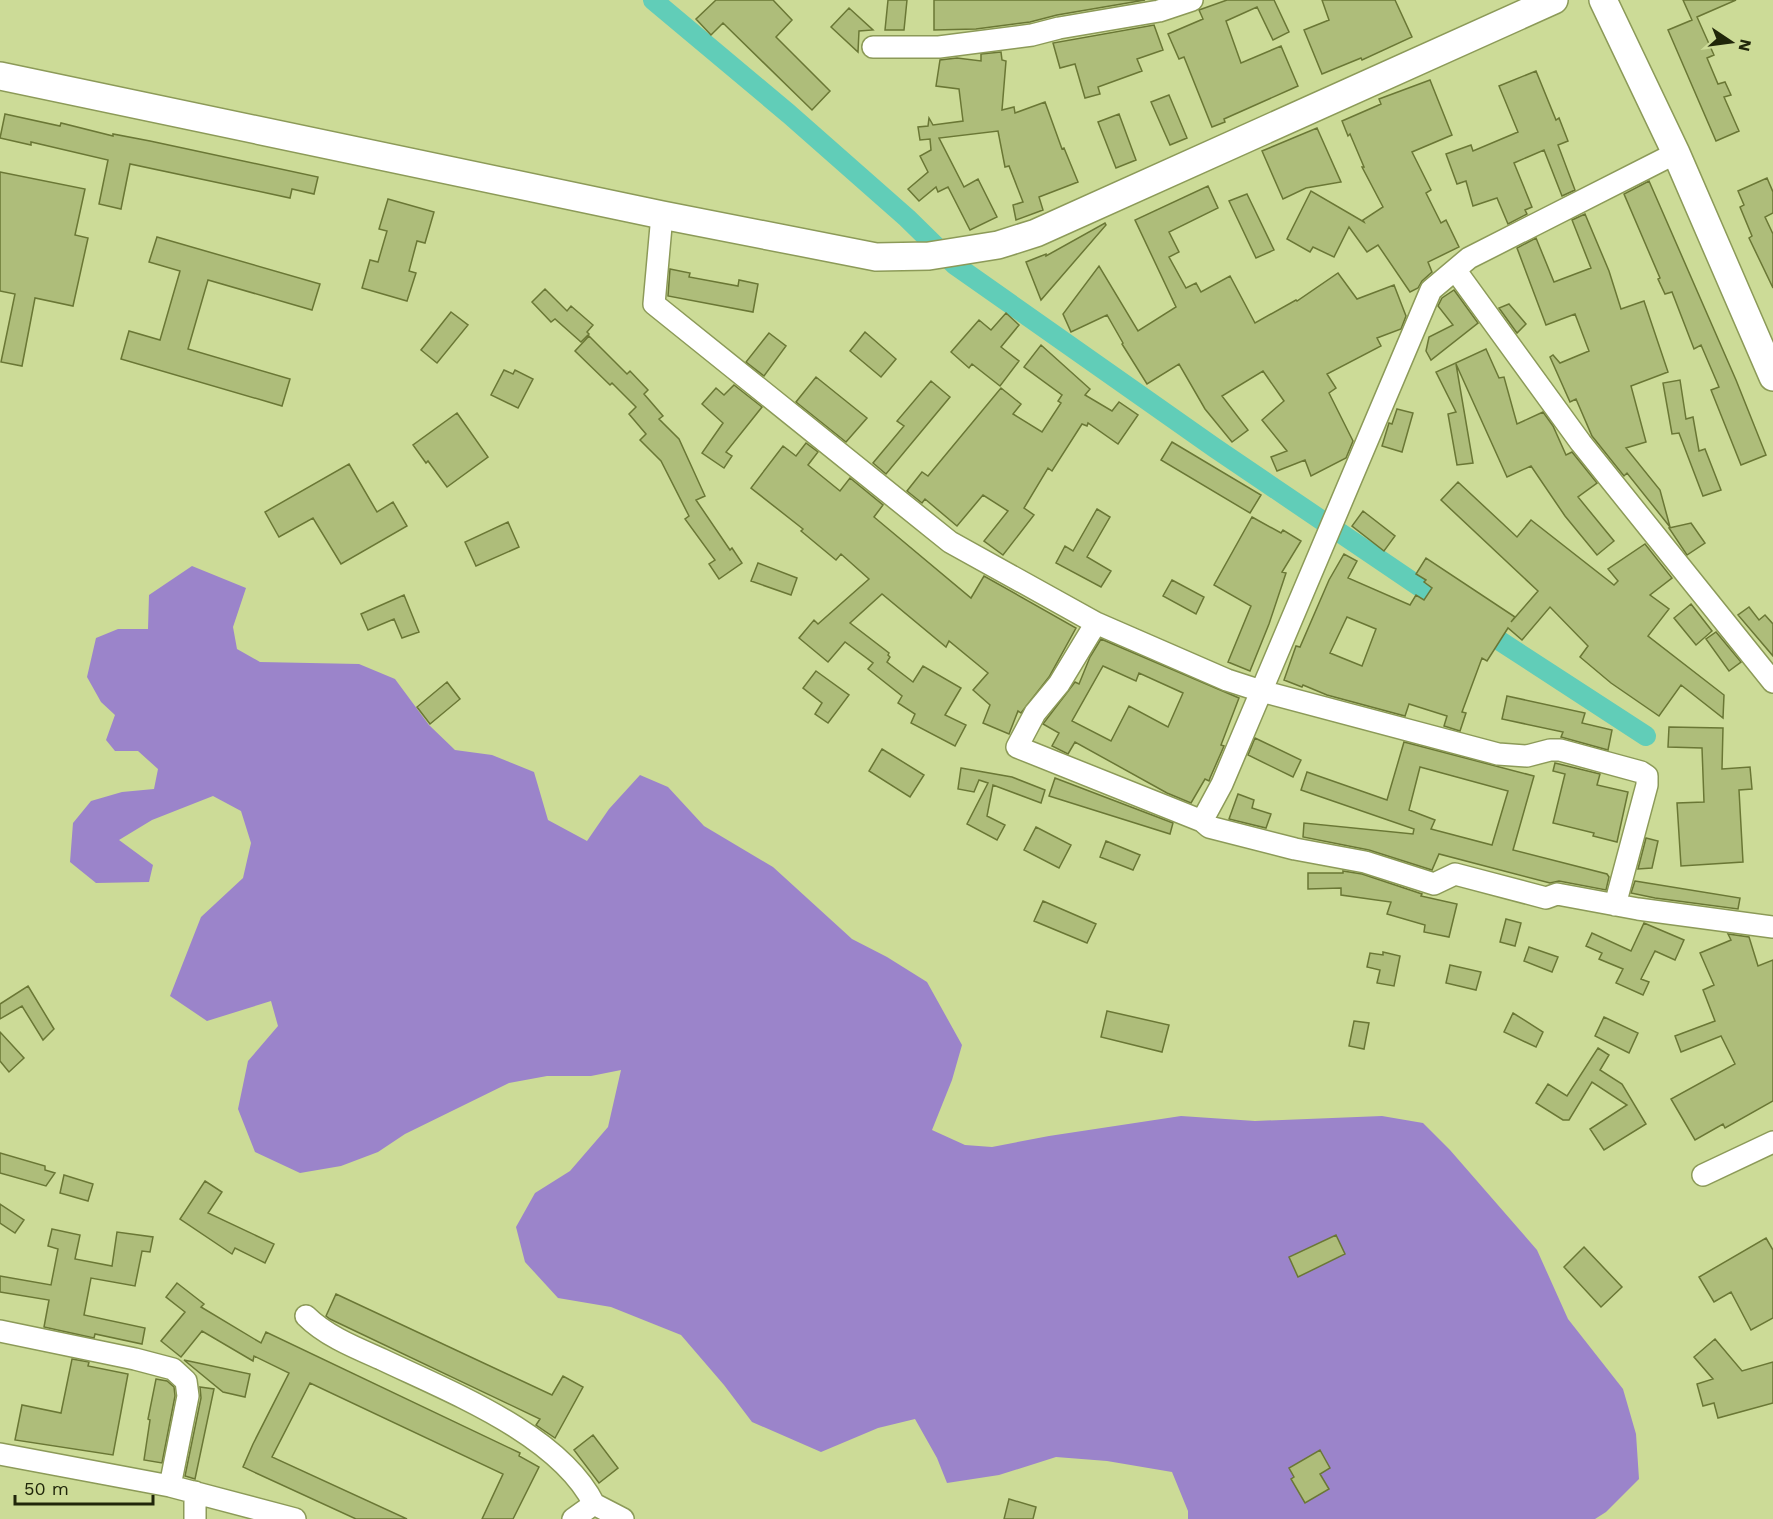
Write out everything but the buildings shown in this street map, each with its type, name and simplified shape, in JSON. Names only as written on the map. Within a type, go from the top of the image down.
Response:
[{"type":"main road","points":[[0,76],[663,215],[876,257],[928,256],[998,245],[1036,233],[1554,0]]},
{"type":"main road","points":[[1603,0],[1676,153],[1773,377]]},
{"type":"street","points":[[873,47],[939,47],[1032,35],[1059,28],[1159,11],[1192,0]]},
{"type":"street","points":[[1202,821],[1222,784],[1431,290],[1469,258],[1676,153]]},
{"type":"street","points":[[663,215],[654,304],[950,542],[1095,623],[1227,680],[1498,754],[1527,756],[1560,750],[1641,772],[1647,776],[1647,785],[1615,905]]},
{"type":"street","points":[[1456,271],[1581,443],[1773,682]]},
{"type":"street","points":[[1095,623],[1059,684],[1035,713],[1017,747],[1202,821],[1209,827],[1295,849],[1365,862],[1434,884],[1455,874],[1546,898],[1557,894],[1615,905],[1773,927]]},
{"type":"street","points":[[1703,1175],[1773,1142]]},
{"type":"street","points":[[306,1316],[314,1324],[354,1347],[512,1424],[551,1452],[586,1488],[594,1504],[623,1519]]},
{"type":"street","points":[[0,1331],[173,1369],[186,1381],[188,1396],[170,1486]]},
{"type":"street","points":[[0,1454],[170,1486],[295,1519]]},
{"type":"street","points":[[195,1492],[195,1519]]},
{"type":"street","points":[[573,1519],[594,1504]]},
{"type":"shaded area","points":[[192,566],[246,588],[233,627],[237,649],[260,662],[359,664],[395,679],[429,725],[455,750],[492,755],[534,772],[548,820],[587,841],[609,809],[640,775],[668,787],[704,826],[773,867],[852,939],[927,982],[962,1045],[952,1080],[932,1130],[965,1145],[992,1147],[1181,1116],[1255,1121],[1382,1116],[1423,1123],[1450,1150],[1537,1250],[1568,1319],[1623,1389],[1636,1434],[1639,1479],[1606,1512],[1595,1519],[1188,1519],[1188,1511],[1172,1472],[1107,1461],[1056,1457],[999,1475],[947,1483],[937,1458],[915,1419],[878,1428],[821,1452],[752,1422],[681,1335],[611,1307],[558,1298],[525,1262],[516,1227],[535,1193],[570,1171],[608,1127],[621,1070],[591,1076],[547,1076],[509,1083],[405,1134],[378,1152],[341,1166],[300,1173],[255,1152],[238,1109],[248,1061],[278,1026],[271,1001],[207,1021],[170,996],[201,917],[243,878],[251,843],[241,811],[213,796],[152,820],[119,840],[153,865],[149,882],[96,883],[70,862],[73,823],[91,801],[122,792],[154,789],[158,769],[138,751],[115,751],[106,740],[115,715],[101,702],[87,677],[96,638],[118,629],[148,629],[149,595]]},
{"type":"waterway","points":[[653,0],[789,114],[907,218],[955,265],[1215,448],[1451,608]]},
{"type":"waterway","points":[[1477,626],[1646,736]]}]
